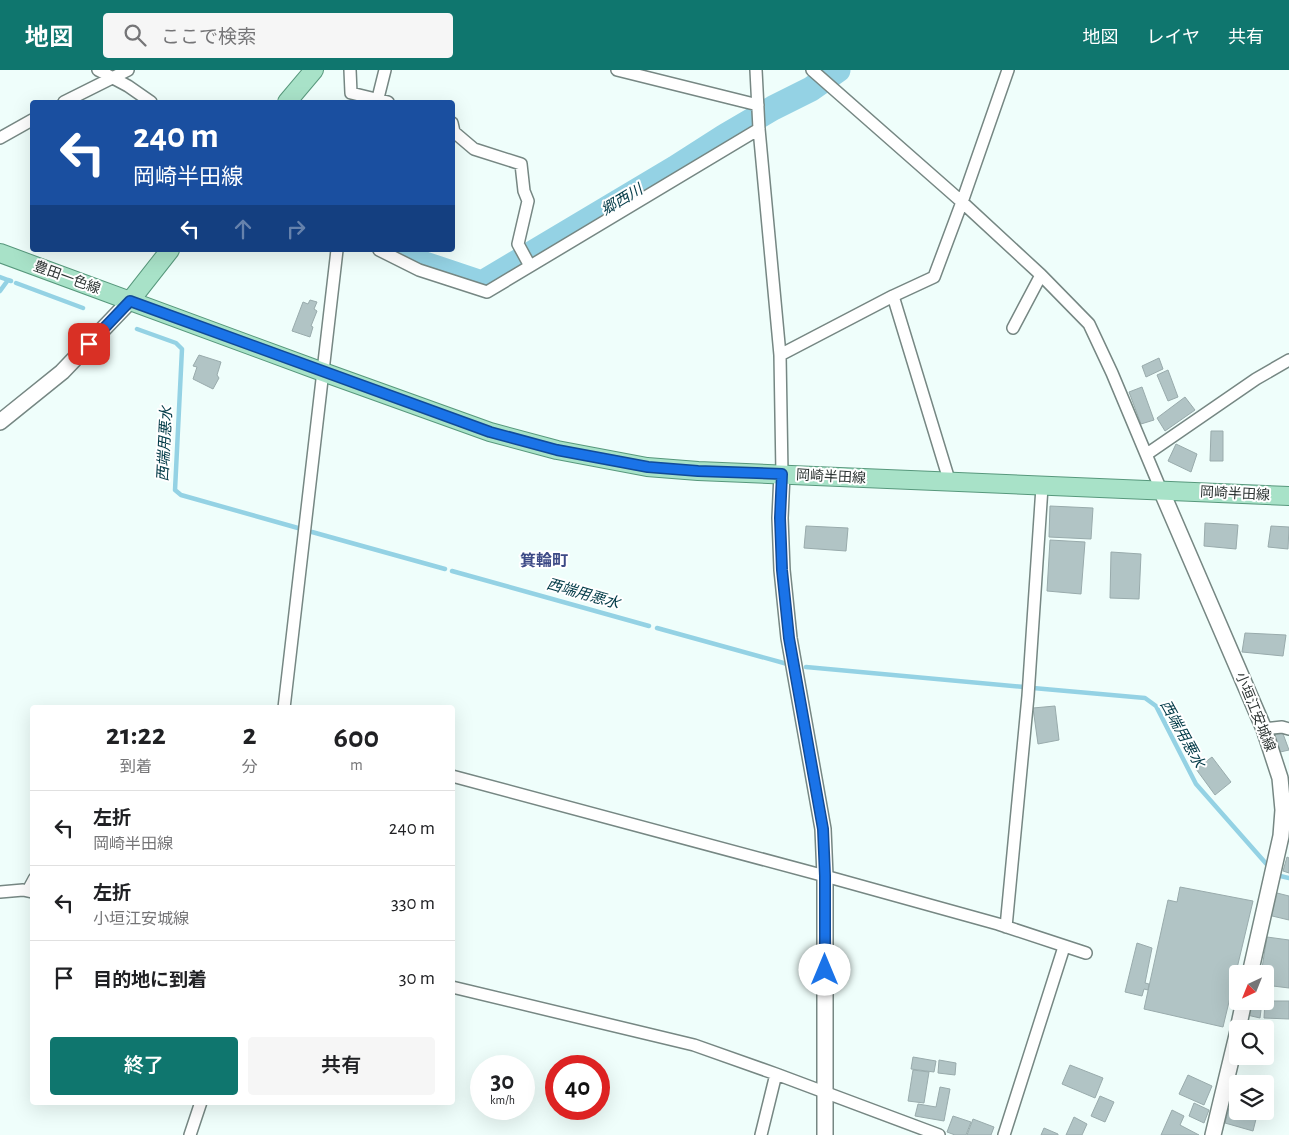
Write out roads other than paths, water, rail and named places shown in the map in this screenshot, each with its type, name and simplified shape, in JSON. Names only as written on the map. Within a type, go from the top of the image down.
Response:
[{"type":"main road","points":[[289,100],[314,70]]},
{"type":"main road","points":[[0,422],[62,372],[130,301],[168,252]]},
{"type":"main road","name":"豊田一色線","points":[[0,253],[130,301]]},
{"type":"main road","name":"岡崎半田線","points":[[130,301],[490,432],[557,450],[648,467],[698,471],[1289,496]]},
{"type":"main road","points":[[782,474],[780,518],[782,570],[789,638],[823,829],[825,876],[825,1135]]},
{"type":"main road","name":"小垣江安城線","points":[[1161,490],[1264,729],[1280,778],[1284,848],[1252,965]]},
{"type":"main road","points":[[1213,1135],[1230,1065]]},
{"type":"street","points":[[98,70],[128,86],[148,100]]},
{"type":"street","points":[[68,100],[128,70]]},
{"type":"street","points":[[350,70],[351,93],[374,100]]},
{"type":"street","points":[[381,100],[385,70]]},
{"type":"street","points":[[617,70],[758,105]]},
{"type":"street","points":[[756,70],[758,128],[780,355],[782,474]]},
{"type":"street","points":[[812,70],[962,202],[1041,275],[1089,324],[1161,490]]},
{"type":"street","points":[[780,355],[893,296],[934,277],[1008,70]]},
{"type":"street","points":[[0,138],[30,121]]},
{"type":"street","points":[[383,252],[419,270],[487,292],[758,128]]},
{"type":"street","points":[[455,133],[474,149],[521,164],[524,191],[528,201],[518,244],[530,266]]},
{"type":"street","points":[[284,705],[336,252]]},
{"type":"street","points":[[1013,328],[1041,275]]},
{"type":"street","points":[[893,296],[950,482]]},
{"type":"street","points":[[1147,454],[1256,379],[1289,360]]},
{"type":"street","points":[[1006,927],[1028,696],[1042,486]]},
{"type":"street","points":[[1264,729],[1282,727],[1289,729]]},
{"type":"street","points":[[455,777],[825,876],[1006,927],[1086,953]]},
{"type":"street","points":[[0,892],[3,890],[29,891]]},
{"type":"street","points":[[1004,1135],[1064,946]]},
{"type":"street","points":[[455,988],[694,1045],[939,1135]]},
{"type":"street","points":[[761,1135],[776,1074]]},
{"type":"street","points":[[190,1135],[199,1105]]},
{"type":"waterway","name":"郷西川","points":[[403,252],[422,263],[482,283],[725,136],[773,108],[811,89],[838,70]]},
{"type":"waterway","points":[[0,277],[8,280]]},
{"type":"waterway","name":"西端用悪水","points":[[0,291],[8,280],[11,281]]},
{"type":"waterway","name":"西端用悪水","points":[[16,283],[83,308]]},
{"type":"waterway","name":"西端用悪水","points":[[137,329],[176,343],[182,349],[175,490],[181,495],[298,528]]},
{"type":"waterway","name":"西端用悪水","points":[[312,532],[445,569]]},
{"type":"waterway","name":"西端用悪水","points":[[452,571],[649,626]]},
{"type":"waterway","name":"西端用悪水","points":[[657,628],[791,665]]},
{"type":"waterway","name":"西端用悪水","points":[[806,667],[1024,687]]},
{"type":"waterway","name":"西端用悪水","points":[[1033,688],[1145,698],[1156,706],[1196,784],[1270,868]]},
{"type":"waterway","name":"西端用悪水","points":[[1276,875],[1289,878]]},
{"type":"district","name":"箕輪町","points":[[544,561]]}]
